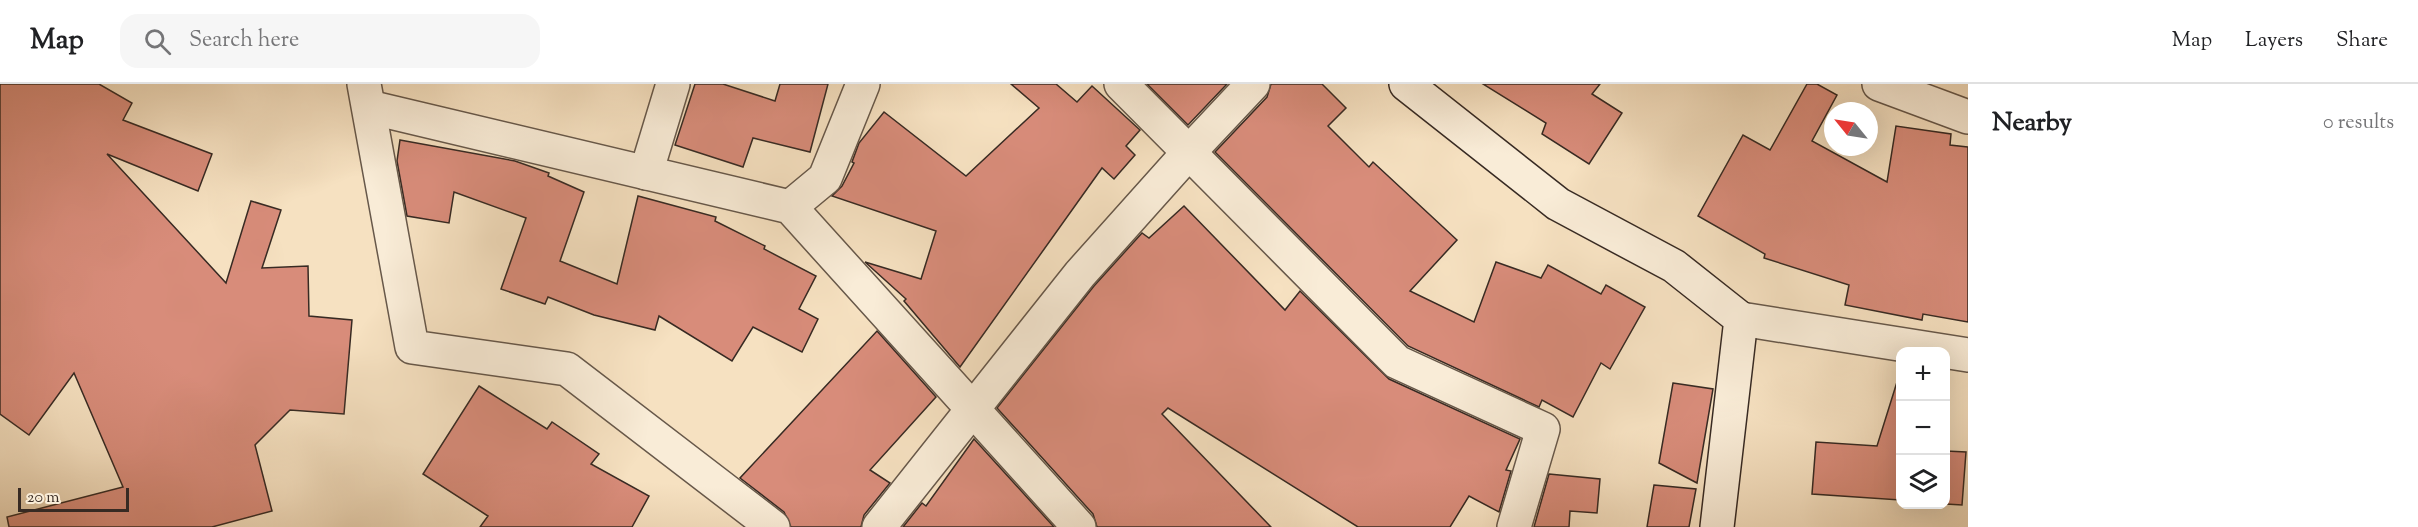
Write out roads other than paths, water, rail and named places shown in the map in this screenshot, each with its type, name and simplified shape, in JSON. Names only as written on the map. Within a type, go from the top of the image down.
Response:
[{"type":"street","points":[[646,173],[673,84]]},
{"type":"street","points":[[790,207],[825,178],[864,84]]},
{"type":"street","points":[[1120,84],[1190,151],[1397,362],[1543,429],[1514,527]]},
{"type":"street","points":[[879,527],[974,411],[1080,274],[1253,84]]},
{"type":"street","points":[[1406,84],[1558,204],[1674,266],[1741,319],[1968,355]]},
{"type":"street","points":[[1879,84],[1968,117]]},
{"type":"street","points":[[773,527],[567,369],[412,346],[366,96],[646,173],[790,207],[1079,527]]},
{"type":"street","points":[[1717,527],[1741,319]]}]
